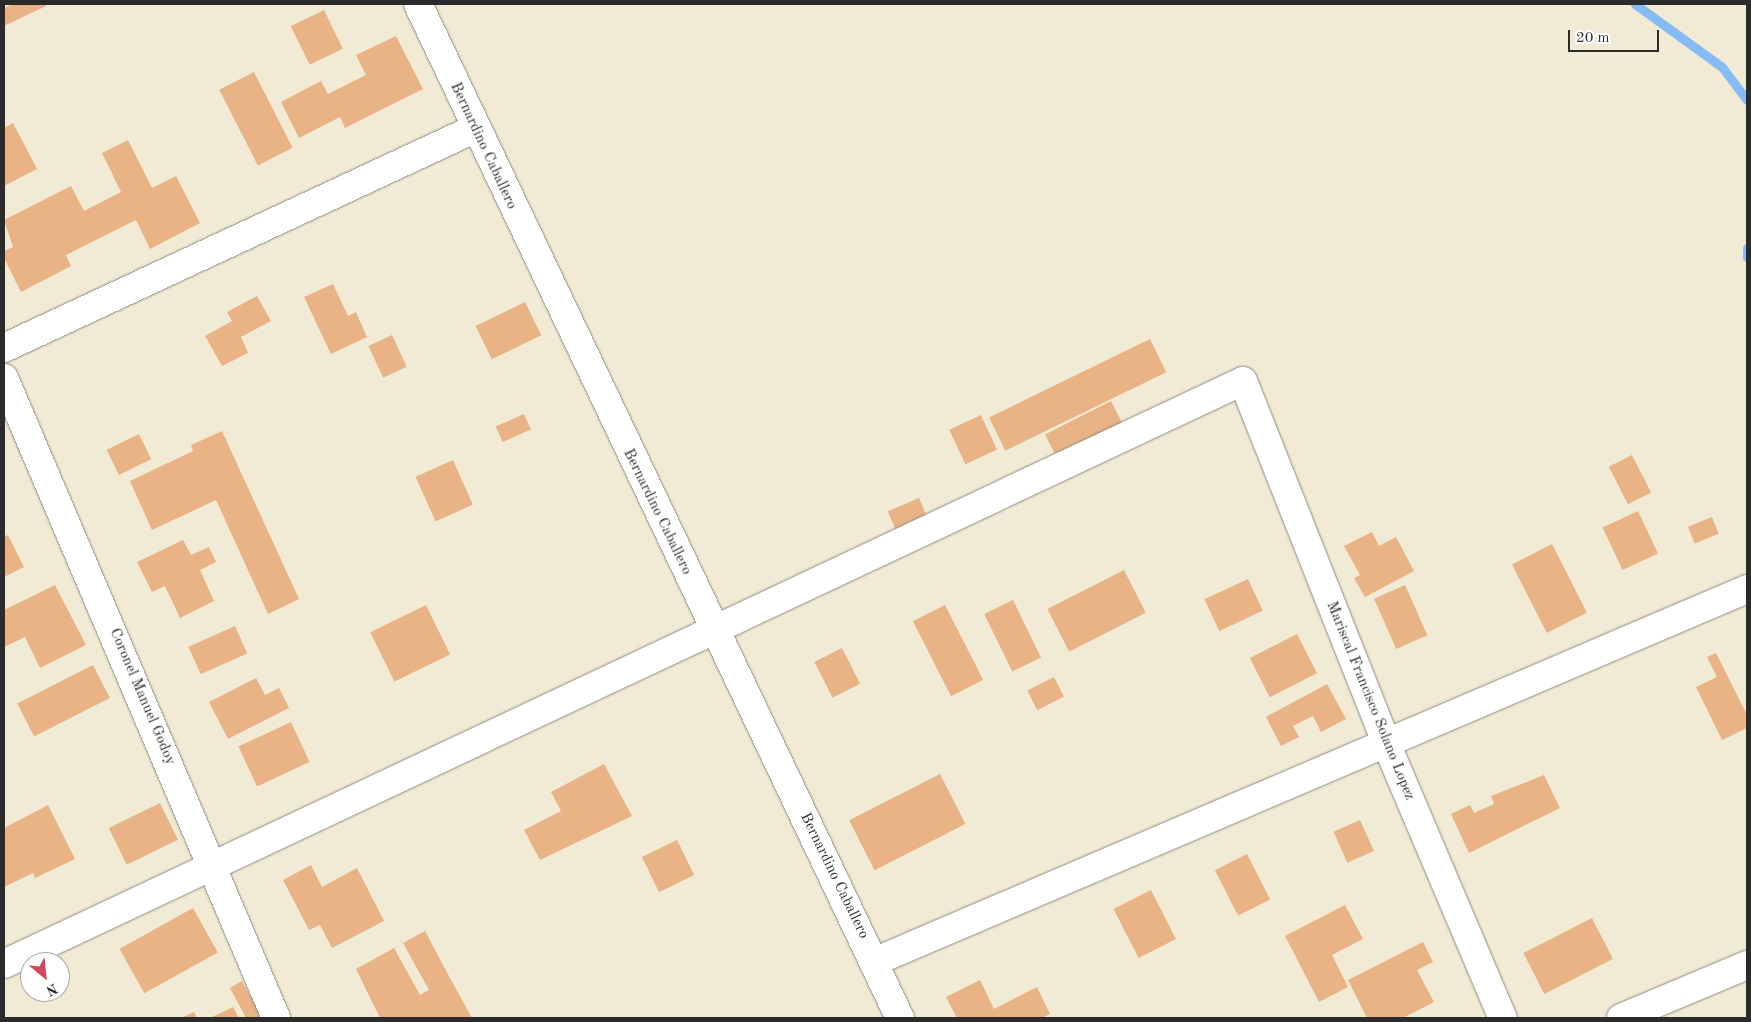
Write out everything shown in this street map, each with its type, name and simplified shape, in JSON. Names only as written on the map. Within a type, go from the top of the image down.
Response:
[{"type":"street","name":"Bernardino Caballero","points":[[418,4],[474,129],[714,630],[876,961],[900,1018]]},
{"type":"street","points":[[4,348],[474,129]]},
{"type":"street","name":"Coronel Manuel Godoy","points":[[4,378],[213,863],[276,1018]]},
{"type":"street","name":"Mariscal Francisco Solano Lopez","points":[[714,630],[1243,381],[1386,743],[1503,1018]]},
{"type":"street","points":[[876,961],[1747,590]]},
{"type":"street","points":[[4,964],[213,863],[714,630]]},
{"type":"street","points":[[1621,1018],[1747,965]]},
{"type":"building","points":[[13,4],[45,4],[46,6],[4,26],[4,8]]},
{"type":"building","points":[[324,10],[343,49],[310,65],[291,26]]},
{"type":"building","points":[[396,36],[423,89],[345,128],[340,117],[299,138],[281,102],[321,81],[328,94],[366,75],[356,55]]},
{"type":"building","points":[[254,72],[293,148],[258,165],[219,90]]},
{"type":"building","points":[[13,123],[37,169],[4,186],[4,128]]},
{"type":"building","points":[[128,140],[152,188],[176,176],[200,223],[150,249],[136,220],[66,255],[71,266],[21,292],[4,258],[4,251],[13,247],[4,220],[71,186],[84,211],[121,192],[102,153]]},
{"type":"building","points":[[333,284],[348,316],[356,312],[367,337],[331,354],[304,297]]},
{"type":"building","points":[[257,296],[271,321],[241,337],[248,353],[222,366],[205,336],[232,321],[227,312]]},
{"type":"building","points":[[525,302],[541,335],[492,359],[476,326]]},
{"type":"building","points":[[392,335],[407,367],[383,378],[368,346]]},
{"type":"building","points":[[1150,339],[1166,372],[1005,451],[989,417]]},
{"type":"building","points":[[1111,401],[1125,429],[1059,462],[1045,435]]},
{"type":"building","points":[[524,414],[531,430],[503,442],[496,427]]},
{"type":"building","points":[[981,415],[997,449],[965,464],[949,430]]},
{"type":"building","points":[[222,431],[299,599],[268,614],[216,500],[152,530],[130,481],[193,451],[191,445]]},
{"type":"building","points":[[139,434],[151,459],[119,475],[107,450]]},
{"type":"building","points":[[1632,455],[1651,492],[1628,504],[1609,467]]},
{"type":"building","points":[[453,460],[473,505],[435,521],[416,477]]},
{"type":"building","points":[[919,498],[927,517],[896,531],[888,511]]},
{"type":"building","points":[[1638,511],[1658,554],[1623,570],[1603,527]]},
{"type":"building","points":[[1712,517],[1719,534],[1695,543],[1688,527]]},
{"type":"building","points":[[1372,532],[1379,546],[1396,537],[1414,571],[1365,597],[1354,578],[1360,575],[1344,546]]},
{"type":"building","points":[[8,535],[24,567],[4,577],[4,537]]},
{"type":"building","points":[[183,540],[191,555],[209,547],[216,562],[200,570],[214,601],[180,618],[165,586],[152,592],[137,562]]},
{"type":"building","points":[[1552,544],[1587,613],[1547,633],[1512,564]]},
{"type":"building","points":[[1124,570],[1146,613],[1069,652],[1047,609]]},
{"type":"building","points":[[1248,579],[1263,611],[1219,631],[1204,599]]},
{"type":"building","points":[[55,585],[86,645],[40,668],[25,637],[4,647],[4,610]]},
{"type":"building","points":[[1405,585],[1427,635],[1396,649],[1374,599]]},
{"type":"building","points":[[1013,600],[1041,658],[1012,672],[984,614]]},
{"type":"building","points":[[426,605],[450,654],[394,682],[370,632]]},
{"type":"building","points":[[945,605],[983,680],[951,696],[913,621]]},
{"type":"building","points":[[235,626],[247,653],[201,674],[188,647]]},
{"type":"building","points":[[1297,634],[1317,673],[1270,697],[1250,658]]},
{"type":"building","points":[[842,648],[860,684],[833,698],[814,662]]},
{"type":"building","points":[[1716,653],[1747,715],[1747,728],[1722,740],[1696,687],[1717,677],[1707,657]]},
{"type":"building","points":[[93,665],[110,698],[34,737],[17,704]]},
{"type":"building","points":[[1054,677],[1064,697],[1037,710],[1027,691]]},
{"type":"building","points":[[256,678],[265,695],[279,688],[289,708],[228,739],[209,702]]},
{"type":"building","points":[[1327,684],[1346,719],[1321,732],[1313,716],[1293,726],[1299,737],[1281,746],[1266,717]]},
{"type":"building","points":[[291,722],[310,762],[257,786],[238,747]]},
{"type":"building","points":[[604,764],[632,816],[540,860],[524,830],[561,811],[551,792]]},
{"type":"building","points":[[940,774],[965,824],[875,870],[849,820]]},
{"type":"building","points":[[1544,775],[1560,808],[1469,853],[1451,814],[1470,805],[1474,813],[1494,804],[1491,796]]},
{"type":"building","points":[[160,803],[178,840],[127,865],[109,828]]},
{"type":"building","points":[[48,805],[75,859],[35,878],[33,873],[4,887],[4,828]]},
{"type":"building","points":[[1360,820],[1374,851],[1347,863],[1334,832]]},
{"type":"building","points":[[677,840],[694,875],[659,892],[642,857]]},
{"type":"building","points":[[1247,854],[1270,899],[1238,916],[1215,870]]},
{"type":"building","points":[[311,865],[322,887],[357,868],[384,921],[332,948],[320,925],[309,930],[283,880]]},
{"type":"building","points":[[1151,890],[1176,939],[1139,958],[1114,909]]},
{"type":"building","points":[[1345,905],[1363,939],[1332,955],[1348,987],[1319,1002],[1285,936]]},
{"type":"building","points":[[193,908],[218,953],[144,993],[120,949]]},
{"type":"building","points":[[1592,918],[1613,959],[1544,994],[1523,953]]},
{"type":"building","points":[[425,931],[472,1018],[380,1018],[356,969],[394,948],[420,995],[429,990],[403,943]]},
{"type":"building","points":[[1423,942],[1433,962],[1417,970],[1434,1002],[1403,1018],[1367,1018],[1348,980]]},
{"type":"building","points":[[980,980],[994,1009],[1037,987],[1050,1014],[1042,1018],[957,1018],[946,997]]},
{"type":"building","points":[[242,981],[263,1018],[246,1018],[230,988]]},
{"type":"building","points":[[233,1007],[239,1018],[210,1018]]},
{"type":"building","points":[[194,1012],[197,1018],[181,1018]]},
{"type":"waterway","points":[[1635,4],[1722,67],[1747,100]]},
{"type":"waterway","points":[[1747,248],[1747,257]]}]
